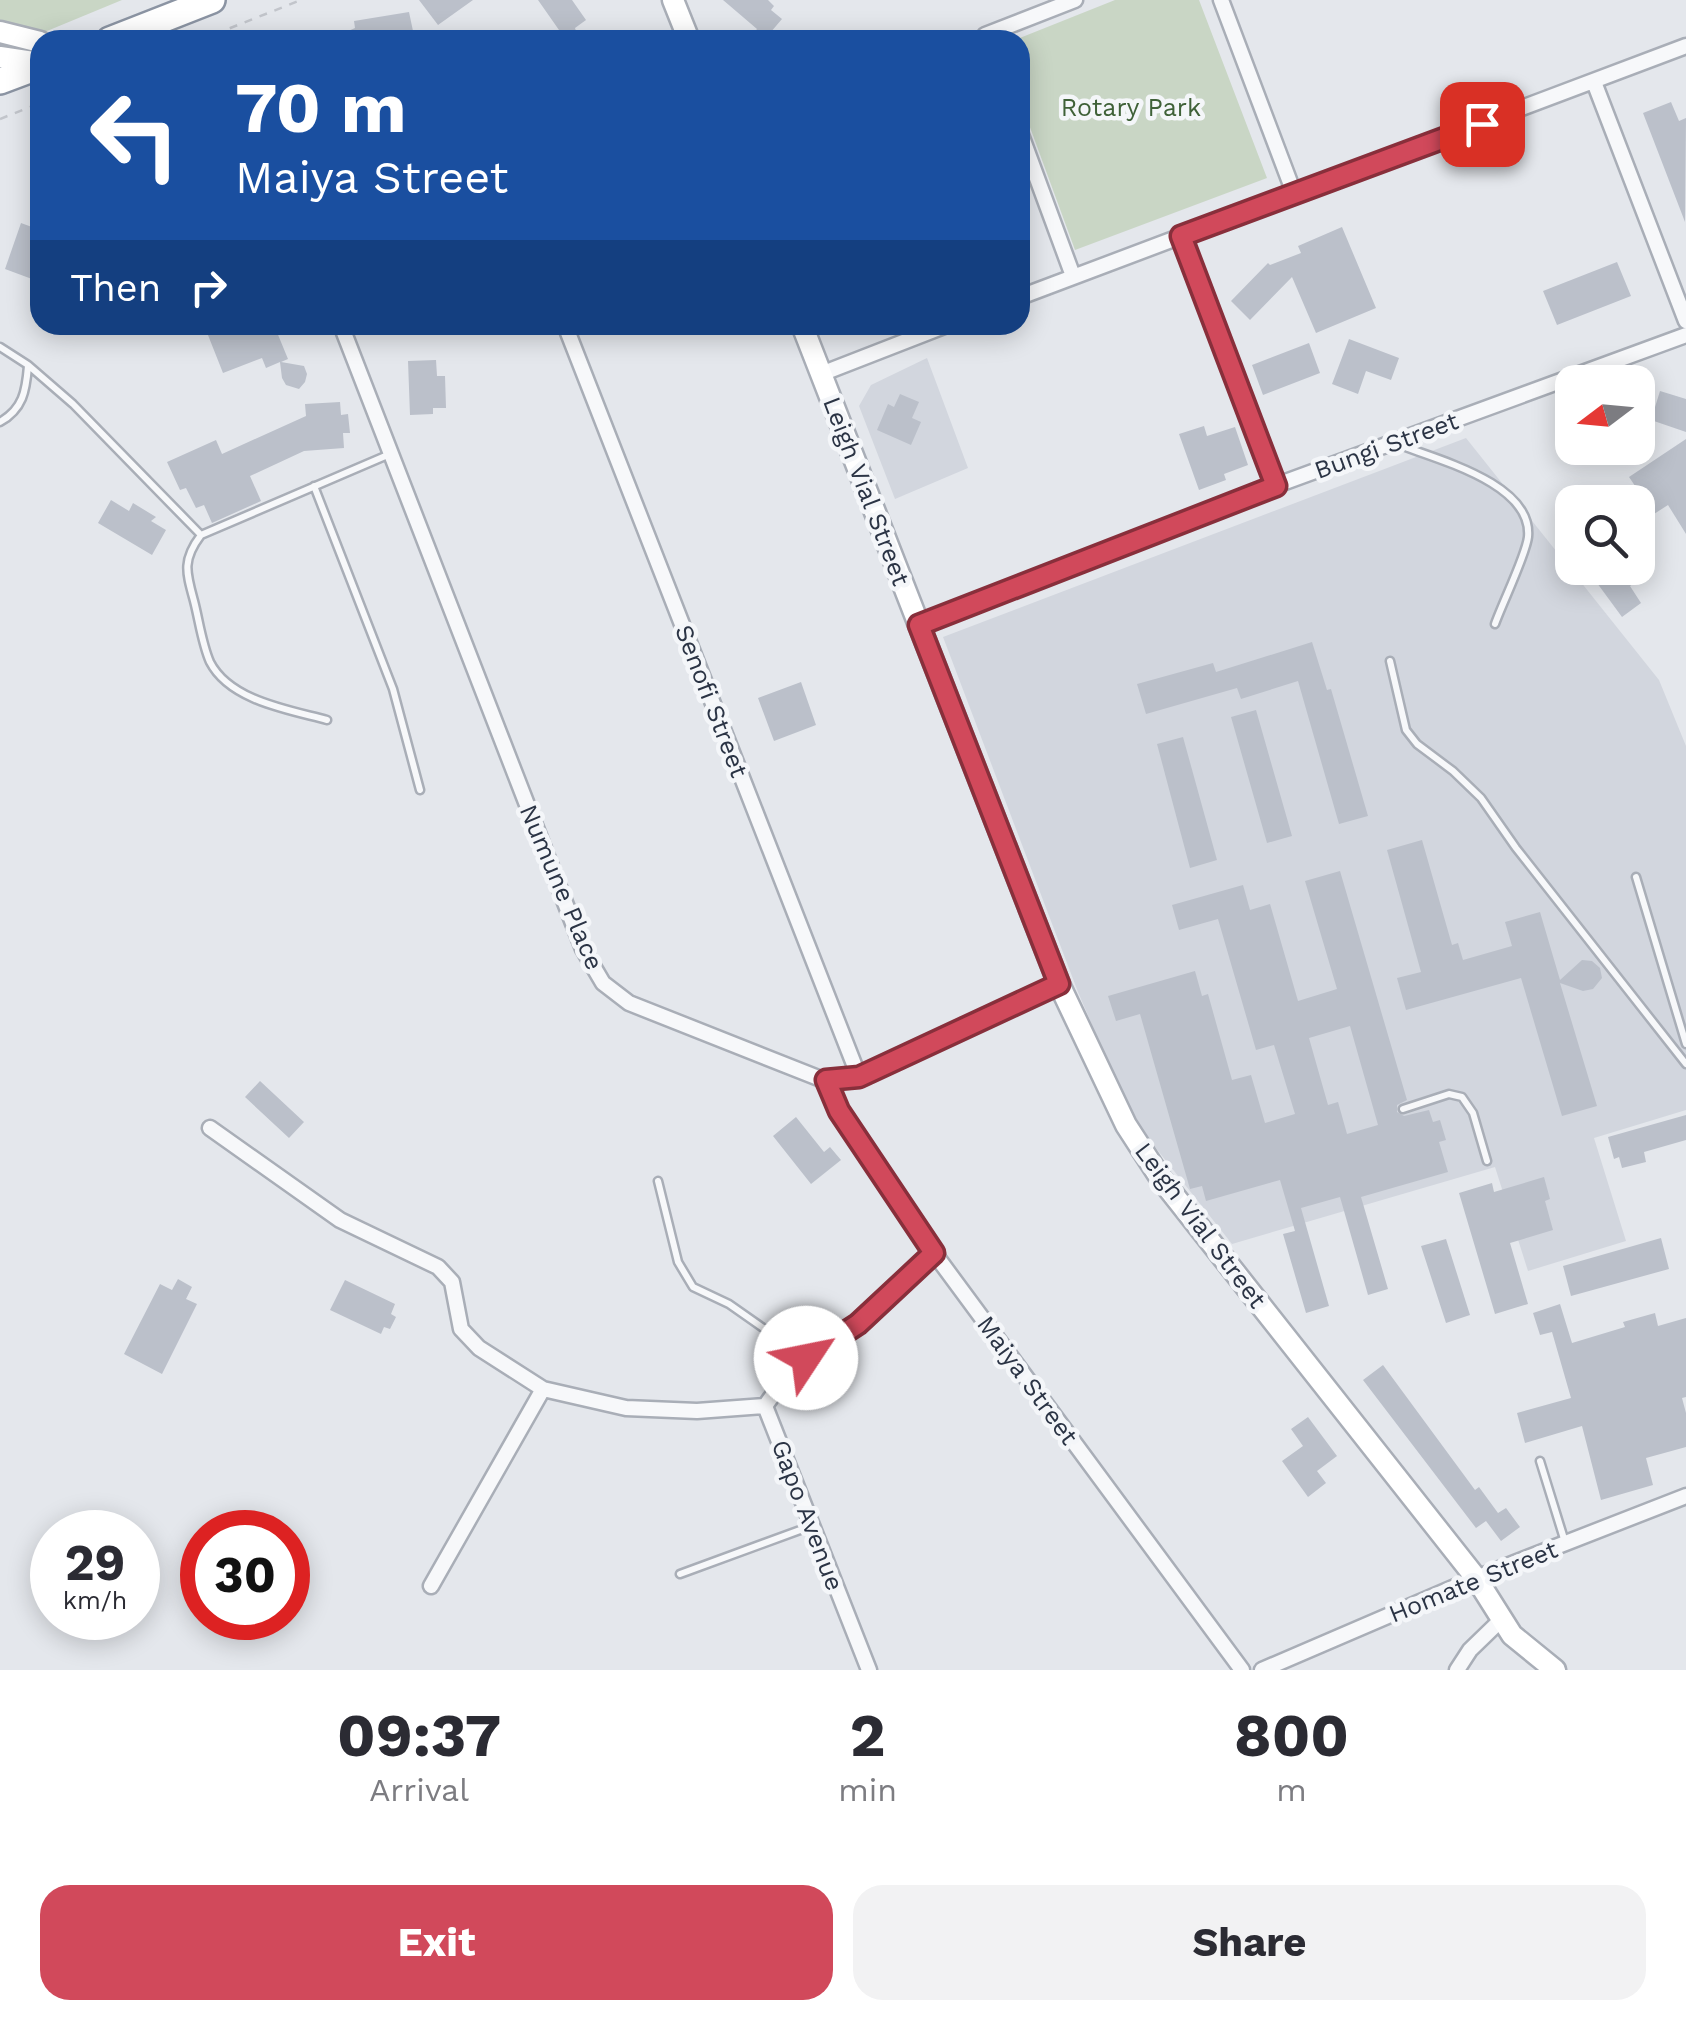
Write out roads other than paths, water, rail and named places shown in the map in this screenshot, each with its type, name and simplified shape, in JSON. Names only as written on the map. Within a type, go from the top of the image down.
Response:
[{"type":"highway","points":[[136,30],[212,0]]},
{"type":"highway","points":[[0,81],[30,68]]},
{"type":"street","points":[[673,0],[685,30]]},
{"type":"street","points":[[997,30],[1075,0]]},
{"type":"street","points":[[1220,0],[1294,193]]},
{"type":"street","points":[[0,32],[30,40]]},
{"type":"street","points":[[1030,293],[1686,46]]},
{"type":"street","points":[[0,57],[30,62]]},
{"type":"street","points":[[1594,82],[1686,322]]},
{"type":"street","points":[[1030,159],[1073,276]]},
{"type":"street","points":[[1181,236],[1276,486]]},
{"type":"street","name":"Bungi Street","points":[[919,625],[1276,486],[1686,334]]},
{"type":"street","name":"Numune Place","points":[[346,335],[583,949],[602,983],[630,1003],[826,1080],[859,1077],[1059,984]]},
{"type":"street","name":"Senofi Street","points":[[570,335],[859,1077]]},
{"type":"street","name":"Leigh Vial Street","points":[[806,335],[1059,984],[1126,1125],[1161,1179],[1476,1578],[1512,1635],[1554,1670]]},
{"type":"street","points":[[821,374],[921,335]]},
{"type":"street","name":"Maiya Street","points":[[826,1080],[839,1111],[934,1253],[1242,1670]]},
{"type":"street","points":[[210,1128],[340,1220],[438,1267],[452,1282],[462,1329],[479,1348],[543,1389],[626,1408],[696,1412],[765,1406]]},
{"type":"street","name":"Gapo Avenue","points":[[868,1670],[765,1406],[794,1367],[858,1324],[934,1253]]},
{"type":"street","points":[[431,1586],[543,1389]]},
{"type":"street","name":"Homate Street","points":[[1262,1670],[1476,1578],[1686,1496]]},
{"type":"street","points":[[1457,1670],[1470,1650],[1502,1619]]},
{"type":"lane","points":[[0,347],[28,365],[73,404],[201,535]]},
{"type":"lane","points":[[0,422],[13,414],[26,394],[28,365]]},
{"type":"lane","points":[[1393,443],[1505,490],[1524,516],[1528,536],[1495,624]]},
{"type":"lane","points":[[328,720],[264,702],[224,680],[210,661],[186,573],[188,552],[201,535],[392,454]]},
{"type":"lane","points":[[314,486],[393,689],[420,790]]},
{"type":"lane","points":[[1390,661],[1406,730],[1417,744],[1482,798],[1516,848],[1686,1064]]},
{"type":"lane","points":[[1636,877],[1686,1044]]},
{"type":"lane","points":[[1402,1109],[1449,1094],[1462,1097],[1473,1113],[1488,1161]]},
{"type":"lane","points":[[658,1181],[678,1262],[693,1287],[730,1304],[806,1358]]},
{"type":"lane","points":[[1540,1460],[1565,1544]]},
{"type":"lane","points":[[680,1574],[812,1526]]},
{"type":"park label","name":"Rotary Park","points":[[1131,107]]}]
